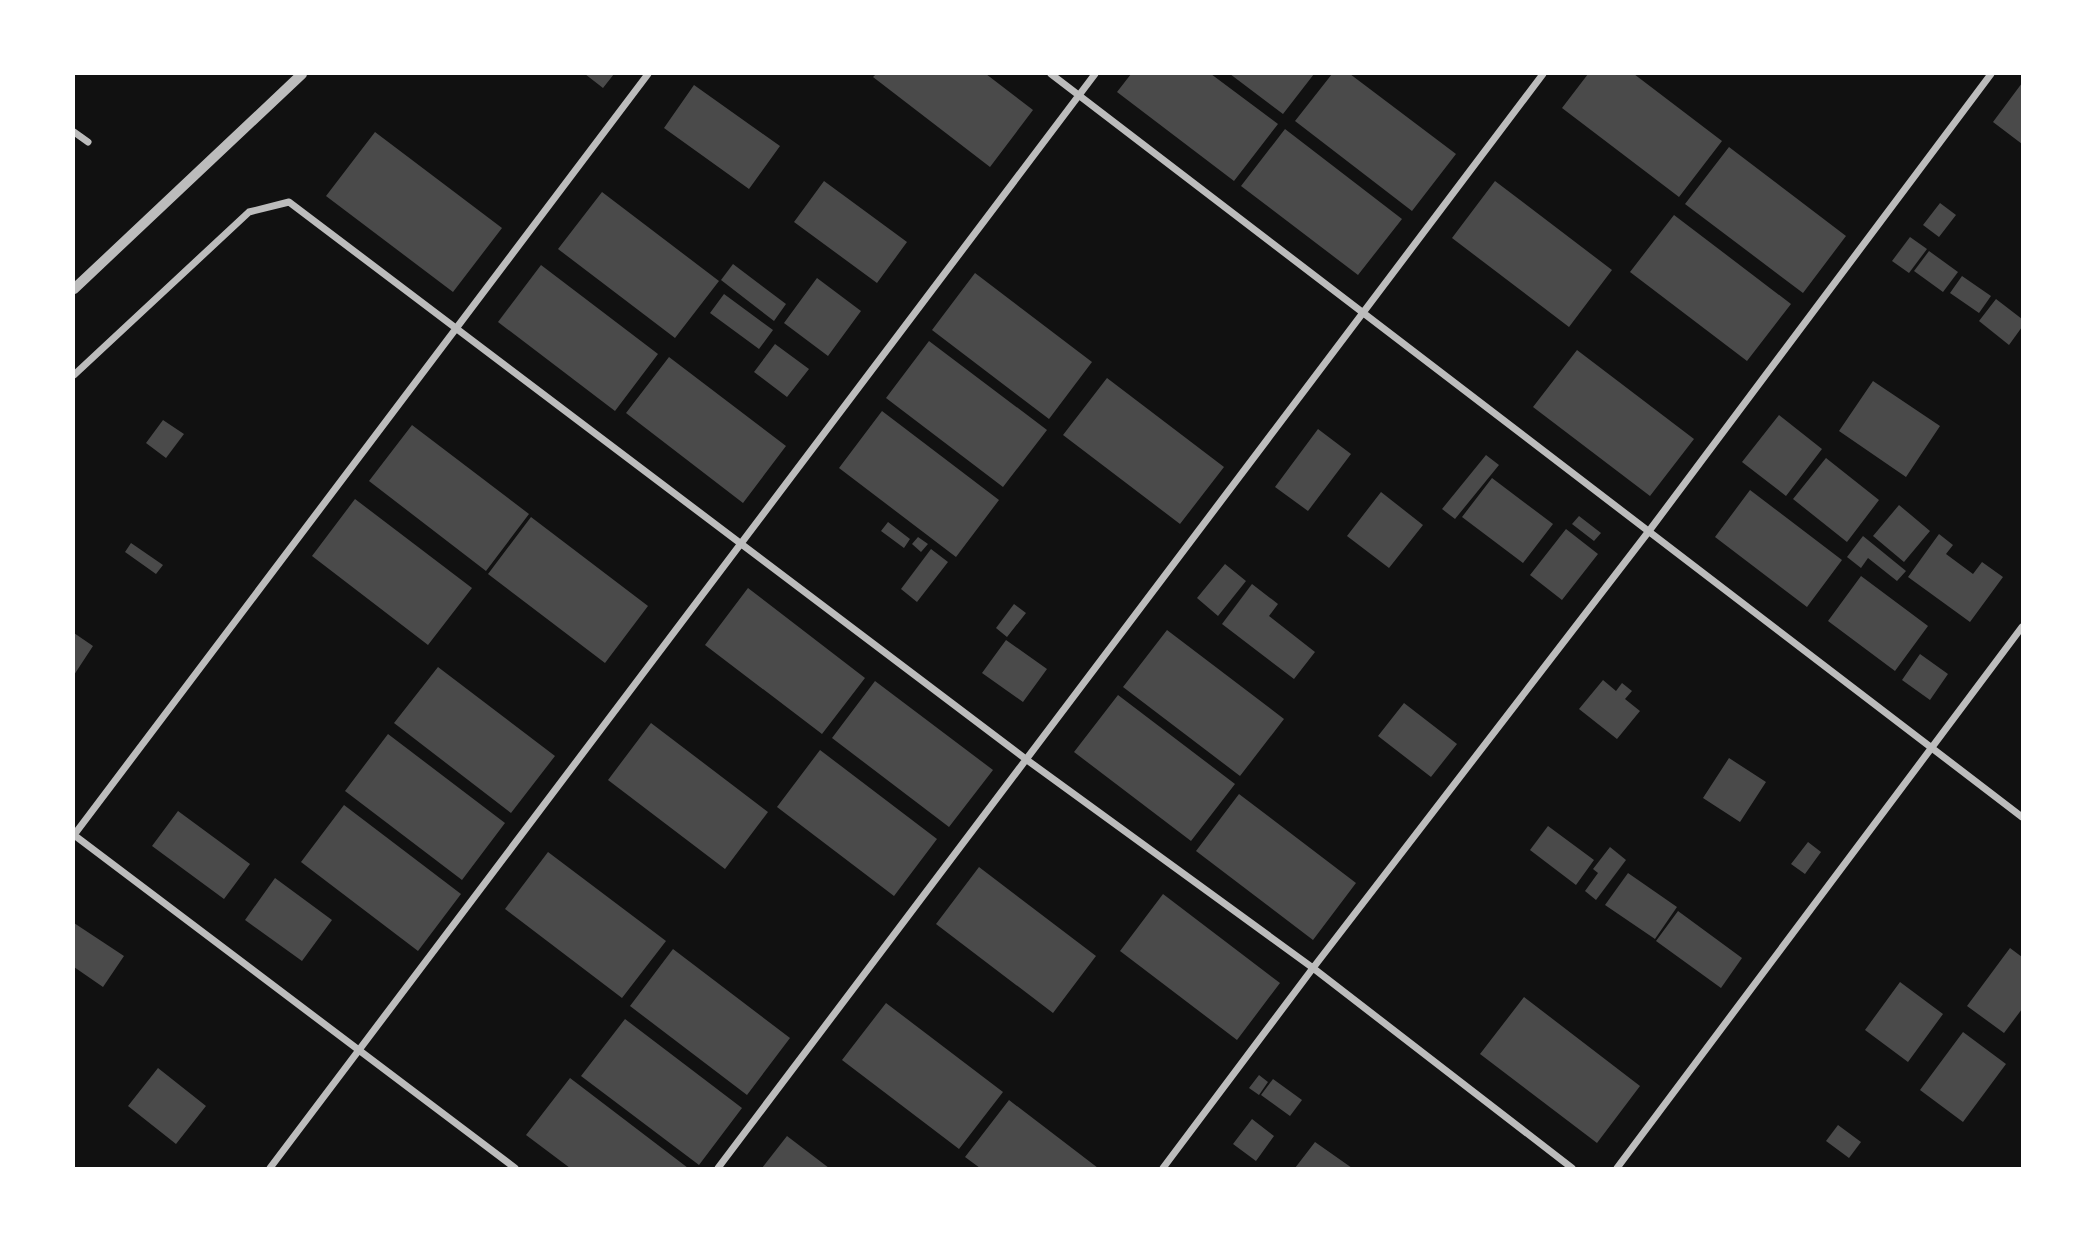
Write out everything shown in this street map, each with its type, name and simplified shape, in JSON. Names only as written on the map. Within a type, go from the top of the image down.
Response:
[{"type":"street","points":[[74,289],[303,74]]},
{"type":"street","points":[[515,1168],[74,835],[648,74]]},
{"type":"street","points":[[1051,74],[2022,817]]},
{"type":"street","points":[[270,1168],[1095,74]]},
{"type":"street","points":[[718,1168],[1543,74]]},
{"type":"street","points":[[1163,1168],[1649,531],[1990,74]]},
{"type":"street","points":[[74,132],[88,142]]},
{"type":"street","points":[[74,375],[249,212],[289,202],[1027,760],[1313,968],[1572,1168]]},
{"type":"street","points":[[1617,1168],[2022,627]]},
{"type":"building","points":[[585,74],[614,74],[603,88]]},
{"type":"building","points":[[876,74],[986,74],[1033,110],[990,167],[873,77]]},
{"type":"building","points":[[1131,74],[1211,74],[1278,124],[1234,181],[1117,92]]},
{"type":"building","points":[[1230,74],[1314,74],[1283,114]]},
{"type":"building","points":[[1332,74],[1350,74],[1456,154],[1412,211],[1295,121]]},
{"type":"building","points":[[1588,74],[1634,74],[1722,141],[1679,197],[1562,108]]},
{"type":"building","points":[[2022,83],[2022,144],[1993,122]]},
{"type":"building","points":[[694,85],[780,146],[749,189],[664,128]]},
{"type":"building","points":[[1285,129],[1402,219],[1358,275],[1241,186]]},
{"type":"building","points":[[375,132],[502,228],[453,292],[326,196]]},
{"type":"building","points":[[1729,147],[1846,236],[1803,293],[1685,204]]},
{"type":"building","points":[[824,181],[907,242],[877,283],[794,222]]},
{"type":"building","points":[[1495,181],[1612,270],[1569,327],[1452,238]]},
{"type":"building","points":[[602,192],[719,281],[675,338],[558,249]]},
{"type":"building","points":[[1940,203],[1956,215],[1939,237],[1923,225]]},
{"type":"building","points":[[1674,215],[1791,304],[1747,361],[1630,272]]},
{"type":"building","points":[[1910,237],[1927,249],[1909,273],[1892,261]]},
{"type":"building","points":[[1929,251],[1958,272],[1943,292],[1914,271]]},
{"type":"building","points":[[733,264],[786,304],[774,321],[721,280]]},
{"type":"building","points":[[541,265],[658,354],[615,411],[498,322]]},
{"type":"building","points":[[975,273],[1092,362],[1049,419],[932,330]]},
{"type":"building","points":[[1962,276],[1991,296],[1979,313],[1950,293]]},
{"type":"building","points":[[817,278],[861,311],[828,356],[784,323]]},
{"type":"building","points":[[724,294],[773,330],[759,349],[710,313]]},
{"type":"building","points":[[1996,299],[2022,319],[2022,327],[2009,345],[1979,321]]},
{"type":"building","points":[[929,341],[1047,430],[1003,487],[886,398]]},
{"type":"building","points":[[775,344],[809,369],[787,397],[754,372]]},
{"type":"building","points":[[1577,350],[1694,439],[1650,496],[1533,407]]},
{"type":"building","points":[[669,357],[786,446],[743,503],[626,413]]},
{"type":"building","points":[[1107,378],[1224,467],[1180,524],[1063,435]]},
{"type":"building","points":[[1873,381],[1940,426],[1906,477],[1839,431]]},
{"type":"building","points":[[882,411],[999,500],[956,557],[839,468]]},
{"type":"building","points":[[1779,415],[1822,449],[1786,496],[1742,462]]},
{"type":"building","points":[[163,420],[184,434],[166,458],[146,443]]},
{"type":"building","points":[[412,425],[529,514],[486,571],[369,481]]},
{"type":"building","points":[[1318,429],[1351,454],[1308,511],[1275,487]]},
{"type":"building","points":[[1486,455],[1499,465],[1455,519],[1442,509]]},
{"type":"building","points":[[1826,458],[1879,500],[1847,542],[1793,499]]},
{"type":"building","points":[[1492,478],[1553,524],[1523,563],[1462,517]]},
{"type":"building","points":[[1750,490],[1842,560],[1807,607],[1715,537]]},
{"type":"building","points":[[1381,492],[1423,525],[1389,568],[1347,536]]},
{"type":"building","points":[[355,499],[472,588],[428,645],[312,556]]},
{"type":"building","points":[[1899,505],[1930,531],[1904,562],[1873,536]]},
{"type":"building","points":[[1579,516],[1601,533],[1594,541],[1572,524]]},
{"type":"building","points":[[531,517],[648,606],[605,663],[488,574]]},
{"type":"building","points":[[888,522],[910,539],[904,548],[881,531]]},
{"type":"building","points":[[1566,529],[1598,554],[1562,600],[1530,575]]},
{"type":"building","points":[[1939,534],[1953,545],[1946,554],[1973,574],[1982,562],[2003,577],[1970,622],[1908,577]]},
{"type":"building","points":[[1863,536],[1906,571],[1897,581],[1868,558],[1861,568],[1847,557]]},
{"type":"building","points":[[918,537],[928,544],[921,552],[912,544]]},
{"type":"building","points":[[131,543],[163,565],[156,574],[125,552]]},
{"type":"building","points":[[931,549],[948,562],[917,602],[901,589]]},
{"type":"building","points":[[1225,564],[1246,581],[1218,616],[1197,598]]},
{"type":"building","points":[[1861,576],[1928,626],[1895,671],[1828,621]]},
{"type":"building","points":[[1252,584],[1278,604],[1269,616],[1315,652],[1294,679],[1222,624]]},
{"type":"building","points":[[748,588],[865,678],[822,734],[705,645]]},
{"type":"building","points":[[1014,604],[1026,613],[1007,637],[996,628]]},
{"type":"building","points":[[1167,630],[1284,719],[1240,776],[1123,687]]},
{"type":"building","points":[[74,633],[93,646],[74,675]]},
{"type":"building","points":[[1006,640],[1047,669],[1023,702],[982,673]]},
{"type":"building","points":[[1920,654],[1948,674],[1930,700],[1902,680]]},
{"type":"building","points":[[438,667],[555,756],[511,813],[394,723]]},
{"type":"building","points":[[1603,680],[1616,691],[1622,683],[1632,691],[1625,699],[1640,711],[1617,739],[1579,709]]},
{"type":"building","points":[[875,681],[993,770],[949,827],[832,738]]},
{"type":"building","points":[[1118,695],[1235,784],[1191,841],[1074,752]]},
{"type":"building","points":[[1404,703],[1457,744],[1431,777],[1378,736]]},
{"type":"building","points":[[651,723],[768,812],[725,869],[608,780]]},
{"type":"building","points":[[388,734],[505,823],[462,880],[345,791]]},
{"type":"building","points":[[820,750],[937,839],[894,896],[777,807]]},
{"type":"building","points":[[1729,758],[1766,782],[1740,822],[1703,798]]},
{"type":"building","points":[[1239,794],[1356,883],[1313,940],[1196,851]]},
{"type":"building","points":[[344,805],[461,894],[418,951],[301,862]]},
{"type":"building","points":[[178,811],[250,864],[224,899],[152,846]]},
{"type":"building","points":[[1548,826],[1594,860],[1576,885],[1530,850]]},
{"type":"building","points":[[1808,842],[1821,852],[1805,874],[1791,864]]},
{"type":"building","points":[[1610,847],[1626,860],[1596,900],[1585,891],[1598,873],[1593,869]]},
{"type":"building","points":[[548,852],[666,941],[622,998],[505,909]]},
{"type":"building","points":[[979,867],[1096,956],[1053,1013],[936,924]]},
{"type":"building","points":[[1628,873],[1677,907],[1655,939],[1605,905]]},
{"type":"building","points":[[275,878],[332,920],[302,961],[245,920]]},
{"type":"building","points":[[1163,894],[1280,983],[1237,1040],[1120,951]]},
{"type":"building","points":[[1678,911],[1742,958],[1721,988],[1656,941]]},
{"type":"building","points":[[74,923],[124,956],[103,987],[74,967]]},
{"type":"building","points":[[2010,948],[2022,957],[2022,1009],[2004,1033],[1967,1006]]},
{"type":"building","points":[[673,949],[790,1038],[747,1095],[630,1006]]},
{"type":"building","points":[[1900,982],[1943,1014],[1908,1062],[1865,1030]]},
{"type":"building","points":[[1524,997],[1640,1086],[1597,1143],[1480,1054]]},
{"type":"building","points":[[886,1003],[1003,1092],[959,1149],[842,1060]]},
{"type":"building","points":[[625,1019],[742,1108],[699,1165],[581,1076]]},
{"type":"building","points":[[1963,1032],[2006,1064],[1963,1122],[1920,1090]]},
{"type":"building","points":[[158,1068],[206,1106],[176,1144],[128,1106]]},
{"type":"building","points":[[1259,1075],[1268,1082],[1259,1095],[1249,1088]]},
{"type":"building","points":[[570,1078],[688,1168],[570,1168],[526,1135]]},
{"type":"building","points":[[1273,1079],[1302,1100],[1290,1116],[1261,1095]]},
{"type":"building","points":[[1009,1100],[1098,1168],[980,1168],[965,1157]]},
{"type":"building","points":[[1252,1119],[1274,1136],[1256,1161],[1233,1144]]},
{"type":"building","points":[[1838,1125],[1861,1142],[1849,1158],[1826,1141]]},
{"type":"building","points":[[787,1136],[829,1168],[762,1168]]},
{"type":"building","points":[[1315,1142],[1352,1168],[1295,1168]]}]
